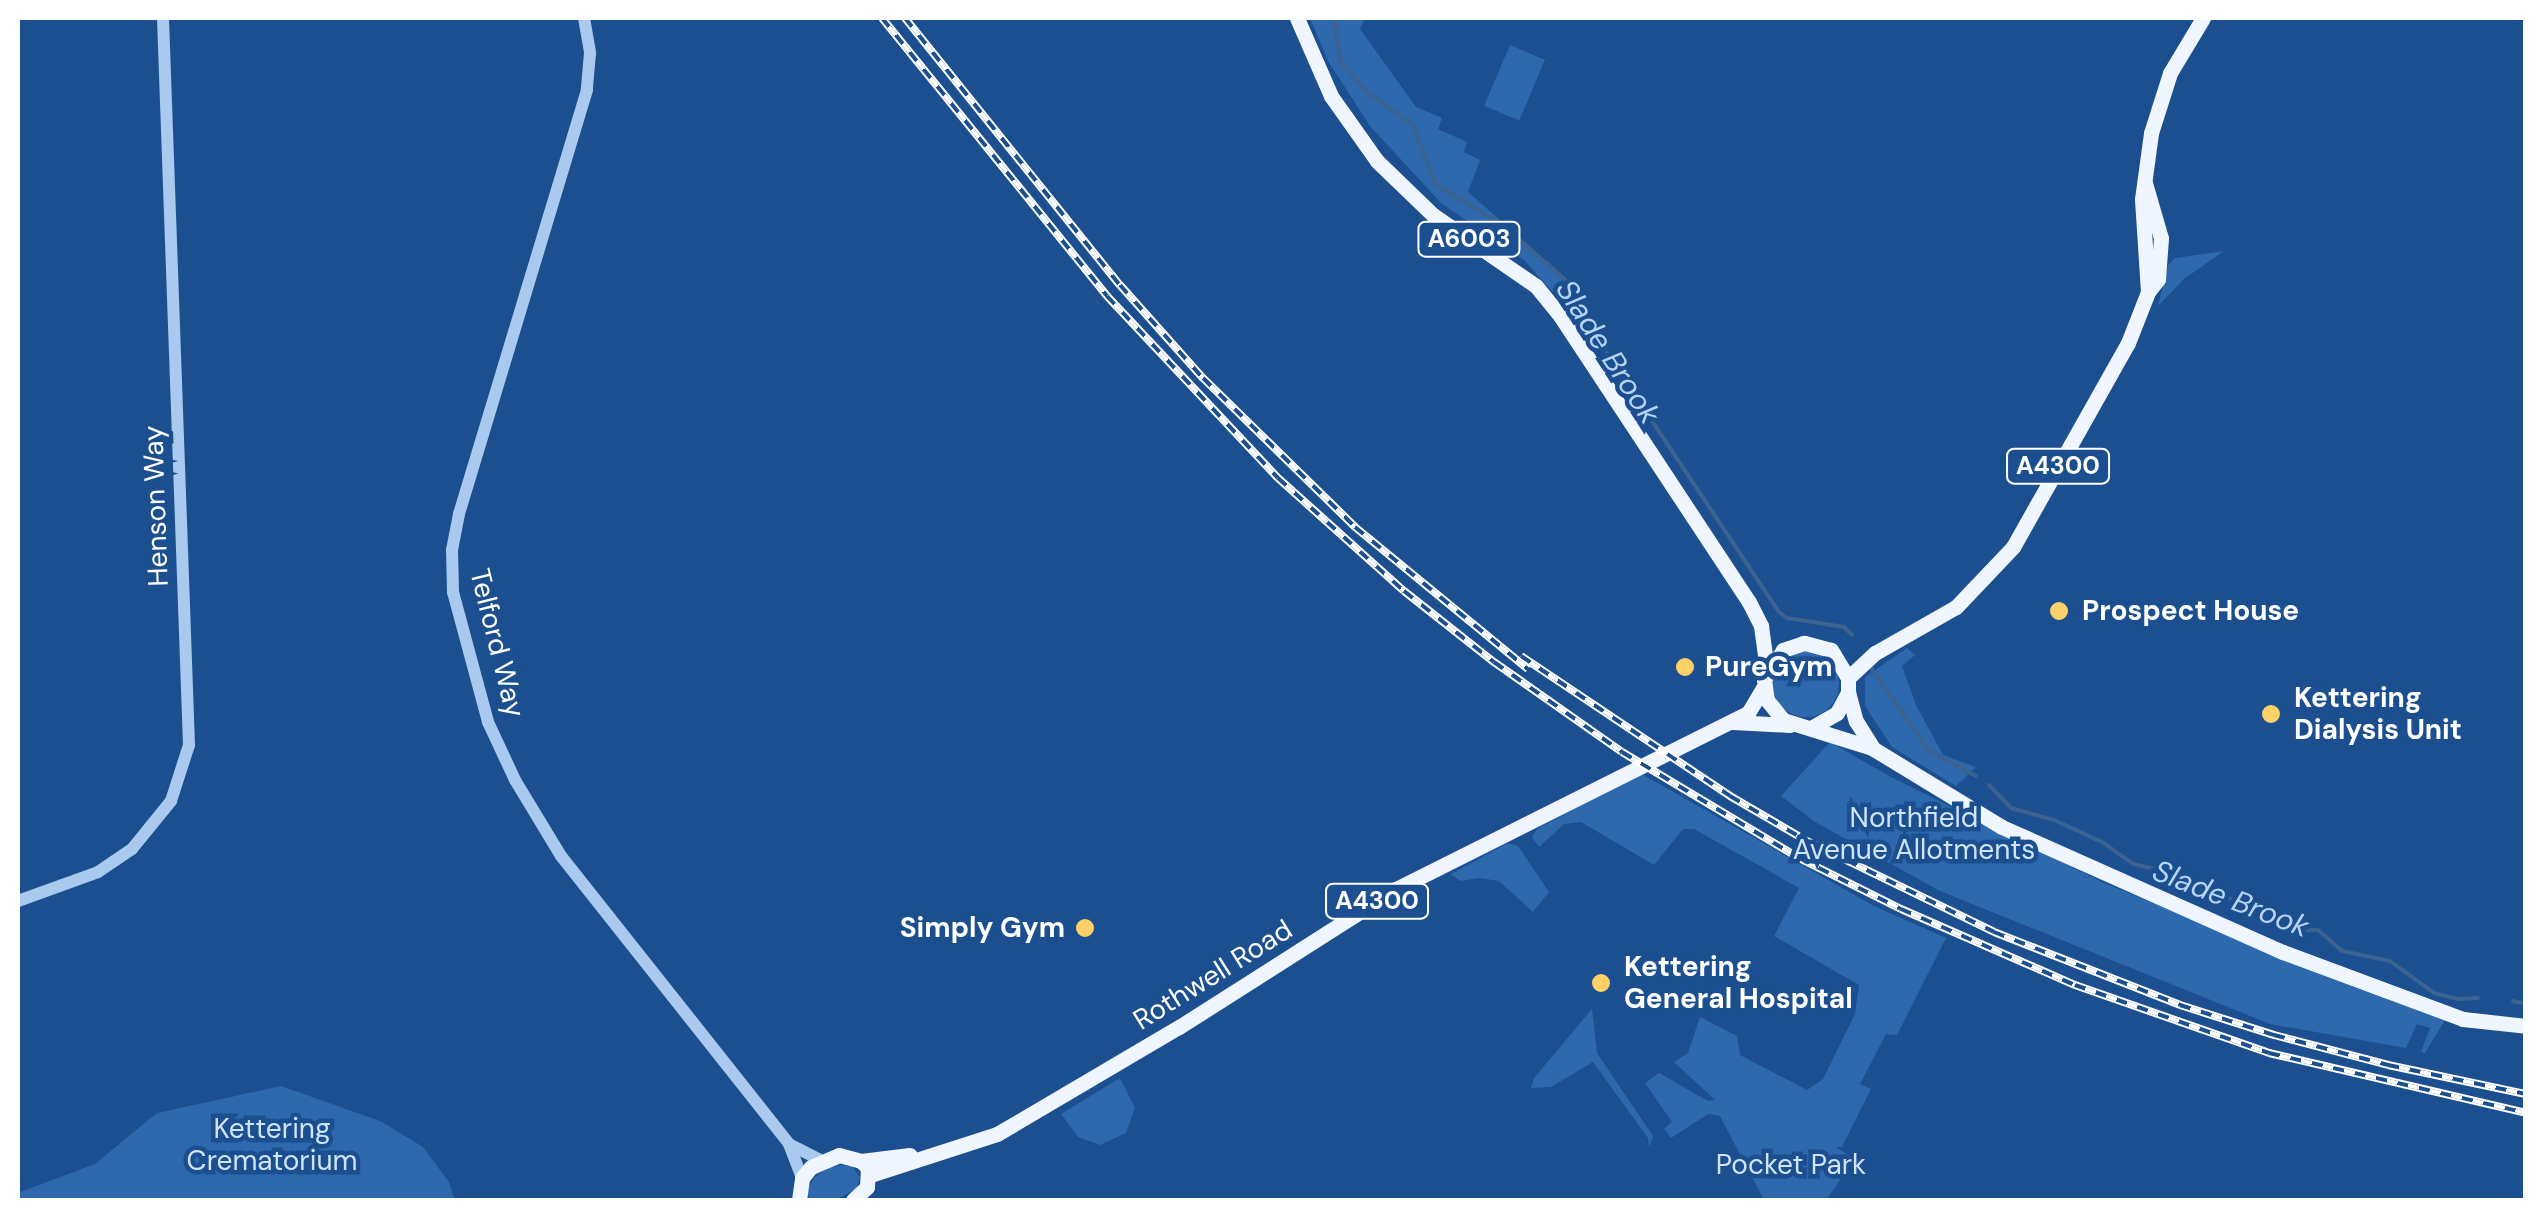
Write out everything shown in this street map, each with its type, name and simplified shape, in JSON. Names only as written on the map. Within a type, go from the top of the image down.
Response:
[{"type":"main road","name":"A6003","points":[[1297,18],[1332,96],[1378,161],[1433,215],[1536,286],[1561,318],[1761,626],[1765,679]]},
{"type":"main road","name":"A4300","points":[[1848,685],[1866,655],[1952,610],[1999,566],[2128,344],[2148,292],[2158,280],[2145,184],[2158,103],[2174,64],[2203,18]]},
{"type":"main road","points":[[1761,626],[1776,638],[1866,655]]},
{"type":"main road","points":[[1848,685],[1830,720],[1802,726],[1774,711],[1765,679],[1784,650],[1812,644],[1838,657],[1848,685],[1856,721],[1872,748]]},
{"type":"main road","name":"Rothwell Road","points":[[870,1176],[982,1140],[1037,1111],[1442,864],[1748,713],[1765,679]]},
{"type":"main road","name":"Rothwell Road","points":[[1730,722],[1802,726],[1872,748],[2002,827],[2240,934],[2464,1019],[2526,1026]]},
{"type":"main road","name":"Rothwell Road","points":[[861,1161],[934,1154]]},
{"type":"main road","name":"A4300","points":[[822,1160],[839,1156],[861,1161]]},
{"type":"main road","points":[[799,1200],[802,1178],[822,1160]]},
{"type":"main road","points":[[853,1200],[867,1187],[870,1176],[861,1161]]},
{"type":"street","name":"Henson Way","points":[[18,901],[98,872],[132,849],[171,801],[188,745],[163,18]]},
{"type":"street","name":"Telford Way","points":[[584,18],[590,53],[586,90],[459,514],[452,550],[453,592],[488,722],[532,810],[582,886],[790,1144],[802,1178]]},
{"type":"street","name":"Telford Way","points":[[790,1144],[822,1160]]},
{"type":"green space","points":[[1310,18],[1365,18],[1360,29],[1416,107],[1442,118],[1438,129],[1467,142],[1464,152],[1480,160],[1468,192],[1566,278],[1580,309],[1577,319],[1524,260],[1441,203],[1370,126],[1328,61]]},
{"type":"green space","points":[[1510,45],[1545,60],[1519,121],[1484,106]]},
{"type":"green space","points":[[2224,251],[2184,279],[2158,306],[2168,265],[2175,258]]},
{"type":"green space","points":[[1907,648],[1915,655],[1902,666],[1916,705],[1943,755],[1976,767],[1956,786],[1892,747],[1865,706],[1865,677]]},
{"type":"green space","points":[[1806,651],[1829,661],[1839,684],[1829,707],[1806,717],[1783,707],[1773,684],[1783,661]]},
{"type":"green space","name":"Northfield Avenue Allotments","points":[[1830,742],[1889,776],[2104,883],[2445,1020],[2425,1053],[2421,1052],[2430,1028],[2417,1024],[2406,1048],[2270,1024],[1940,891],[1815,822],[1781,796]]},
{"type":"green space","name":"Pocket Park","points":[[1640,773],[1874,906],[1946,938],[1897,1035],[1886,1034],[1860,1084],[1871,1089],[1842,1147],[1836,1147],[1855,1159],[1826,1200],[1764,1200],[1720,1116],[1708,1114],[1671,1138],[1664,1129],[1672,1122],[1645,1083],[1659,1073],[1708,1101],[1715,1100],[1674,1062],[1688,1053],[1700,1017],[1737,1036],[1740,1055],[1807,1090],[1823,1079],[1855,1014],[1859,985],[1774,936],[1799,888],[1694,829],[1683,829],[1654,865],[1581,822],[1564,824],[1539,847],[1532,837],[1537,829]]},
{"type":"green space","points":[[1508,843],[1518,846],[1549,892],[1533,912],[1499,881],[1460,881],[1451,874]]},
{"type":"green space","points":[[1592,1009],[1597,1053],[1653,1136],[1649,1147],[1648,1138],[1593,1062],[1551,1087],[1531,1088],[1534,1078]]},
{"type":"green space","points":[[1120,1078],[1135,1108],[1126,1133],[1100,1145],[1078,1137],[1061,1114]]},
{"type":"green space","name":"Kettering Crematorium","points":[[281,1086],[380,1121],[423,1147],[449,1182],[455,1200],[18,1200],[18,1193],[95,1164],[157,1113]]},
{"type":"green space","points":[[853,1167],[860,1178],[856,1189],[835,1200],[809,1198],[807,1191],[814,1178],[828,1168]]},
{"type":"waterway","name":"Slade Brook","points":[[1334,18],[1340,61],[1365,90],[1413,125],[1435,184],[1502,225],[1569,283],[1573,302],[1779,612],[1787,618],[1844,627],[1852,635]]},
{"type":"waterway","name":"Slade Brook","points":[[1872,669],[1929,751],[1976,776]]},
{"type":"waterway","name":"Slade Brook","points":[[1989,785],[2011,808],[2054,820],[2102,842],[2134,864],[2170,873],[2184,883],[2246,904],[2298,930],[2318,930],[2342,951],[2390,961],[2434,993],[2458,999],[2478,998]]},
{"type":"waterway","name":"Slade Brook","points":[[2513,1001],[2526,1004]]},
{"type":"railway","points":[[882,18],[1107,296],[1278,478],[1404,591],[1494,662],[1622,752],[1799,858],[1901,909],[2075,985],[2269,1053],[2526,1113]]},
{"type":"railway","points":[[905,18],[1120,285],[1203,378],[1355,527],[1528,669]]},
{"type":"railway","points":[[1521,656],[1730,796],[1807,841],[1994,932],[2180,1005],[2274,1035],[2388,1065],[2526,1094]]},
{"type":"place","name":"Prospect House","points":[[2059,611]]},
{"type":"place","name":"PureGym","points":[[1685,667]]},
{"type":"place","name":"Kettering Dialysis Unit","points":[[2271,714]]},
{"type":"place","name":"Simply Gym","points":[[1085,928]]},
{"type":"place","name":"Kettering General Hospital","points":[[1601,983]]}]
